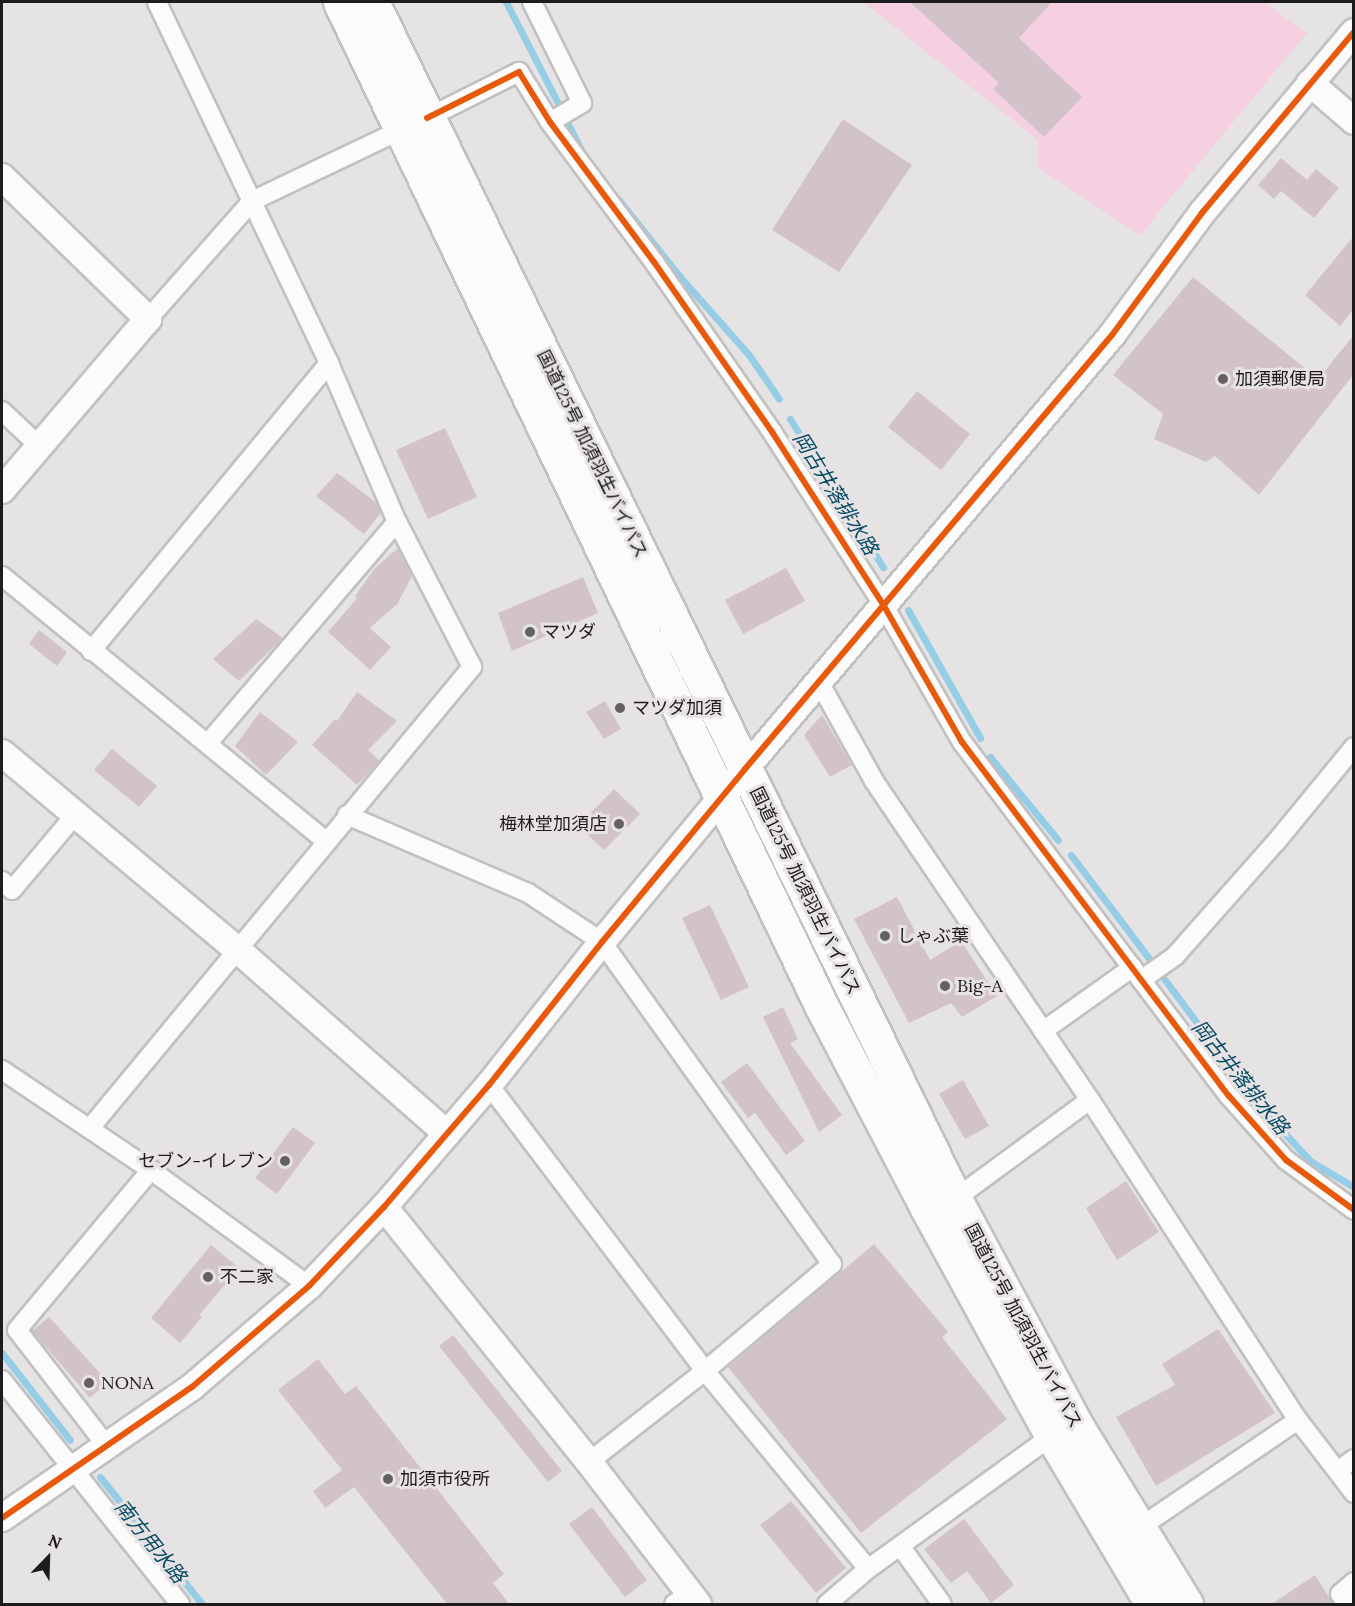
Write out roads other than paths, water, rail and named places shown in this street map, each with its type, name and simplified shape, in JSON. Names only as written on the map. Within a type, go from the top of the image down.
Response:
[{"type":"highway","name":"国道125号 加須羽生バイパス","points":[[340,2],[415,124],[745,769],[954,1199],[1079,1430],[1186,1605]]},
{"type":"highway","name":"国道125号 加須羽生バイパス","points":[[372,2],[415,124],[648,651],[722,797],[820,1005],[927,1208],[1052,1436],[1152,1605]]},
{"type":"street","points":[[90,1128],[238,951],[347,815],[472,667],[397,522],[328,363],[157,2]]},
{"type":"street","points":[[532,2],[582,103],[561,115]]},
{"type":"street","points":[[2,1518],[192,1387],[309,1286],[384,1207],[489,1085],[602,942],[745,769],[1112,335],[1202,213],[1353,32]]},
{"type":"street","points":[[2,490],[38,445],[252,201],[519,72],[561,115],[654,262],[772,432],[892,596],[962,742],[1147,971],[1229,1096],[1286,1160],[1353,1210]]},
{"type":"street","points":[[1310,83],[1353,121]]},
{"type":"street","points":[[2,177],[148,320]]},
{"type":"street","points":[[91,651],[328,363]]},
{"type":"street","points":[[2,411],[38,445]]},
{"type":"street","points":[[208,743],[397,522]]},
{"type":"street","points":[[2,576],[327,842]]},
{"type":"street","points":[[819,682],[874,781],[1090,1100],[1298,1420],[1353,1492]]},
{"type":"street","points":[[1043,1031],[1175,956],[1275,842],[1353,747]]},
{"type":"street","points":[[2,753],[238,951],[447,1134]]},
{"type":"street","points":[[2,881],[12,890],[76,814]]},
{"type":"street","points":[[347,815],[528,892],[602,942],[832,1264],[705,1371],[589,1462]]},
{"type":"street","points":[[2,1070],[151,1170],[309,1286]]},
{"type":"street","points":[[489,1085],[705,1371],[868,1569]]},
{"type":"street","points":[[954,1199],[1090,1100]]},
{"type":"street","points":[[106,1445],[17,1330],[151,1170]]},
{"type":"street","points":[[384,1207],[589,1462],[687,1601]]},
{"type":"street","points":[[2,1380],[180,1605]]},
{"type":"street","points":[[1139,1528],[1298,1420]]},
{"type":"street","points":[[827,1605],[868,1569],[1052,1436]]},
{"type":"street","points":[[1338,1471],[1353,1459]]},
{"type":"street","points":[[901,1547],[942,1605]]},
{"type":"street","points":[[1347,1605],[1340,1594],[1353,1582]]},
{"type":"waterway","name":"岡古井落排水路","points":[[506,2],[561,109]]},
{"type":"waterway","name":"岡古井落排水路","points":[[567,122],[582,152]]},
{"type":"waterway","name":"岡古井落排水路","points":[[618,199],[680,277],[749,355],[779,399]]},
{"type":"waterway","name":"岡古井落排水路","points":[[790,419],[883,567]]},
{"type":"waterway","name":"岡古井落排水路","points":[[908,610],[980,738]]},
{"type":"waterway","name":"岡古井落排水路","points":[[990,757],[1058,840]]},
{"type":"waterway","name":"岡古井落排水路","points":[[1071,855],[1154,965]]},
{"type":"waterway","name":"岡古井落排水路","points":[[1165,980],[1256,1102],[1310,1161],[1354,1187]]},
{"type":"waterway","name":"南方用水路","points":[[2,1353],[70,1440]]},
{"type":"waterway","name":"南方用水路","points":[[100,1477],[202,1604]]},
{"type":"place","name":"加須郵便局","points":[[1223,379]]},
{"type":"place","name":"マツダ","points":[[530,632]]},
{"type":"place","name":"マツダ加須","points":[[620,708]]},
{"type":"place","name":"梅林堂加須店","points":[[619,824]]},
{"type":"place","name":"しゃぶ葉","points":[[885,936]]},
{"type":"place","name":"Big-A","points":[[945,986]]},
{"type":"place","name":"セブン-イレブン","points":[[285,1161]]},
{"type":"place","name":"不二家","points":[[208,1277]]},
{"type":"place","name":"NONA","points":[[89,1383]]},
{"type":"place","name":"加須市役所","points":[[388,1479]]}]
